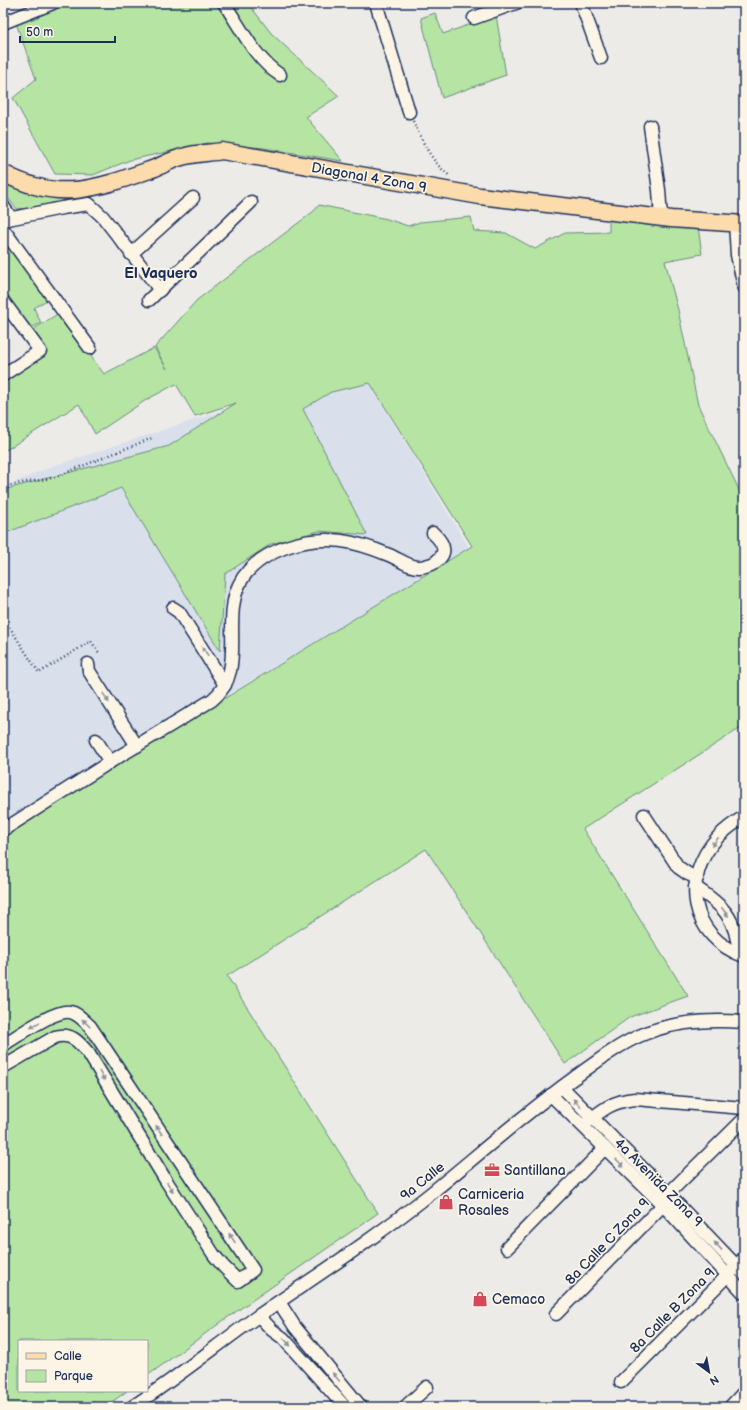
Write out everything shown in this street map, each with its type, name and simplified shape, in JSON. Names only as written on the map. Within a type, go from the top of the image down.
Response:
[{"type":"main road","name":"Diagonal 4 Zona 9","points":[[3,173],[38,187],[51,190],[77,191],[98,187],[185,156],[222,151],[480,196],[661,218],[740,223]]},
{"type":"street","points":[[3,23],[53,3]]},
{"type":"street","points":[[224,3],[259,56],[270,68],[280,75]]},
{"type":"street","points":[[376,3],[408,112]]},
{"type":"street","points":[[474,18],[516,3]]},
{"type":"street","points":[[580,3],[601,58]]},
{"type":"street","points":[[650,126],[659,190],[661,218]]},
{"type":"street","points":[[132,254],[193,198]]},
{"type":"street","points":[[149,300],[251,202]]},
{"type":"street","points":[[3,206],[7,219],[89,204],[103,217],[160,290]]},
{"type":"street","points":[[740,223],[737,255],[744,287]]},
{"type":"street","points":[[3,229],[90,348]]},
{"type":"street","points":[[3,301],[40,351],[3,375]]},
{"type":"street","points":[[3,830],[221,693],[230,673],[231,615],[237,586],[246,573],[257,563],[272,553],[289,546],[305,541],[324,539],[342,540],[374,549],[409,565],[420,567],[427,566],[440,558],[444,548],[433,533]]},
{"type":"street","points":[[173,608],[179,612],[225,685]]},
{"type":"street","points":[[88,664],[89,671],[137,746]]},
{"type":"street","points":[[96,740],[110,762]]},
{"type":"street","points":[[644,815],[678,867],[688,874],[729,916],[738,938],[742,955]]},
{"type":"street","points":[[742,955],[709,934],[698,913],[695,900],[698,871],[706,854],[717,838],[730,826],[744,817]]},
{"type":"street","points":[[3,1045],[48,1018],[63,1012],[70,1012],[83,1019],[94,1033],[253,1270],[238,1281],[222,1266],[165,1179],[88,1054],[75,1040],[68,1036],[62,1035],[55,1037],[3,1067]]},
{"type":"street","name":"9a Calle","points":[[132,1407],[259,1316],[366,1243],[551,1095],[604,1056],[640,1036],[662,1028],[706,1020],[744,1022]]},
{"type":"street","name":"4a Avenida Zona 9","points":[[562,1087],[741,1266]]},
{"type":"street","name":"4a Avenida Zona 9","points":[[551,1095],[663,1205],[744,1293]]},
{"type":"street","points":[[582,1126],[604,1108],[624,1100],[744,1108]]},
{"type":"street","name":"8a Calle C Zona 9","points":[[556,1314],[663,1205],[668,1194],[744,1119]]},
{"type":"street","points":[[507,1248],[605,1148]]},
{"type":"street","name":"8a Calle B Zona 9","points":[[621,1382],[728,1275],[741,1266]]},
{"type":"street","points":[[279,1302],[295,1327],[361,1407]]},
{"type":"street","points":[[259,1316],[272,1330],[283,1338],[345,1407]]},
{"type":"street","points":[[405,1407],[427,1387]]},
{"type":"street","points":[[730,1407],[744,1392]]},
{"type":"path","points":[[408,112],[431,157],[440,168],[452,178]]},
{"type":"path","points":[[3,488],[12,484],[45,480],[58,476],[152,438]]},
{"type":"path","points":[[3,617],[39,673],[91,641],[99,653]]},
{"type":"shaded area","points":[[359,366],[470,549],[3,830],[3,487],[53,466]]},
{"type":"green space","points":[[64,3],[248,3],[271,33],[339,96],[306,117],[343,161],[264,148],[208,143],[130,160],[93,175],[55,174],[13,98],[36,79],[16,23]]},
{"type":"green space","points":[[435,13],[443,34],[496,15],[506,75],[442,98],[421,18]]},
{"type":"green space","points":[[3,177],[73,195],[77,204],[17,209],[3,192]]},
{"type":"green space","points":[[319,205],[387,219],[408,226],[420,222],[471,217],[474,231],[506,233],[535,249],[565,233],[609,232],[609,216],[698,227],[702,254],[665,261],[678,310],[698,405],[744,500],[744,726],[583,829],[688,996],[630,1017],[565,1064],[426,849],[227,976],[378,1213],[224,1320],[148,1375],[148,1340],[18,1340],[18,1392],[126,1392],[105,1407],[3,1407],[3,835],[472,546],[370,383],[331,392],[303,409],[367,535],[319,531],[271,544],[225,574],[220,651],[121,488],[3,534],[3,490],[169,446],[236,403],[195,416],[176,384],[146,400],[95,434],[79,404],[6,450],[3,444],[3,378],[46,353],[31,331],[59,313],[104,374],[154,348],[167,369],[155,347],[197,300],[314,211]]},
{"type":"green space","points":[[3,234],[50,298],[34,308],[41,323],[29,329],[3,295]]},
{"type":"place","name":"Santillana","points":[[492,1170]]},
{"type":"place","name":"Carniceria Rosales","points":[[446,1202]]},
{"type":"place","name":"Cemaco","points":[[480,1299]]},
{"type":"district","name":"El Vaquero","points":[[161,273]]}]
